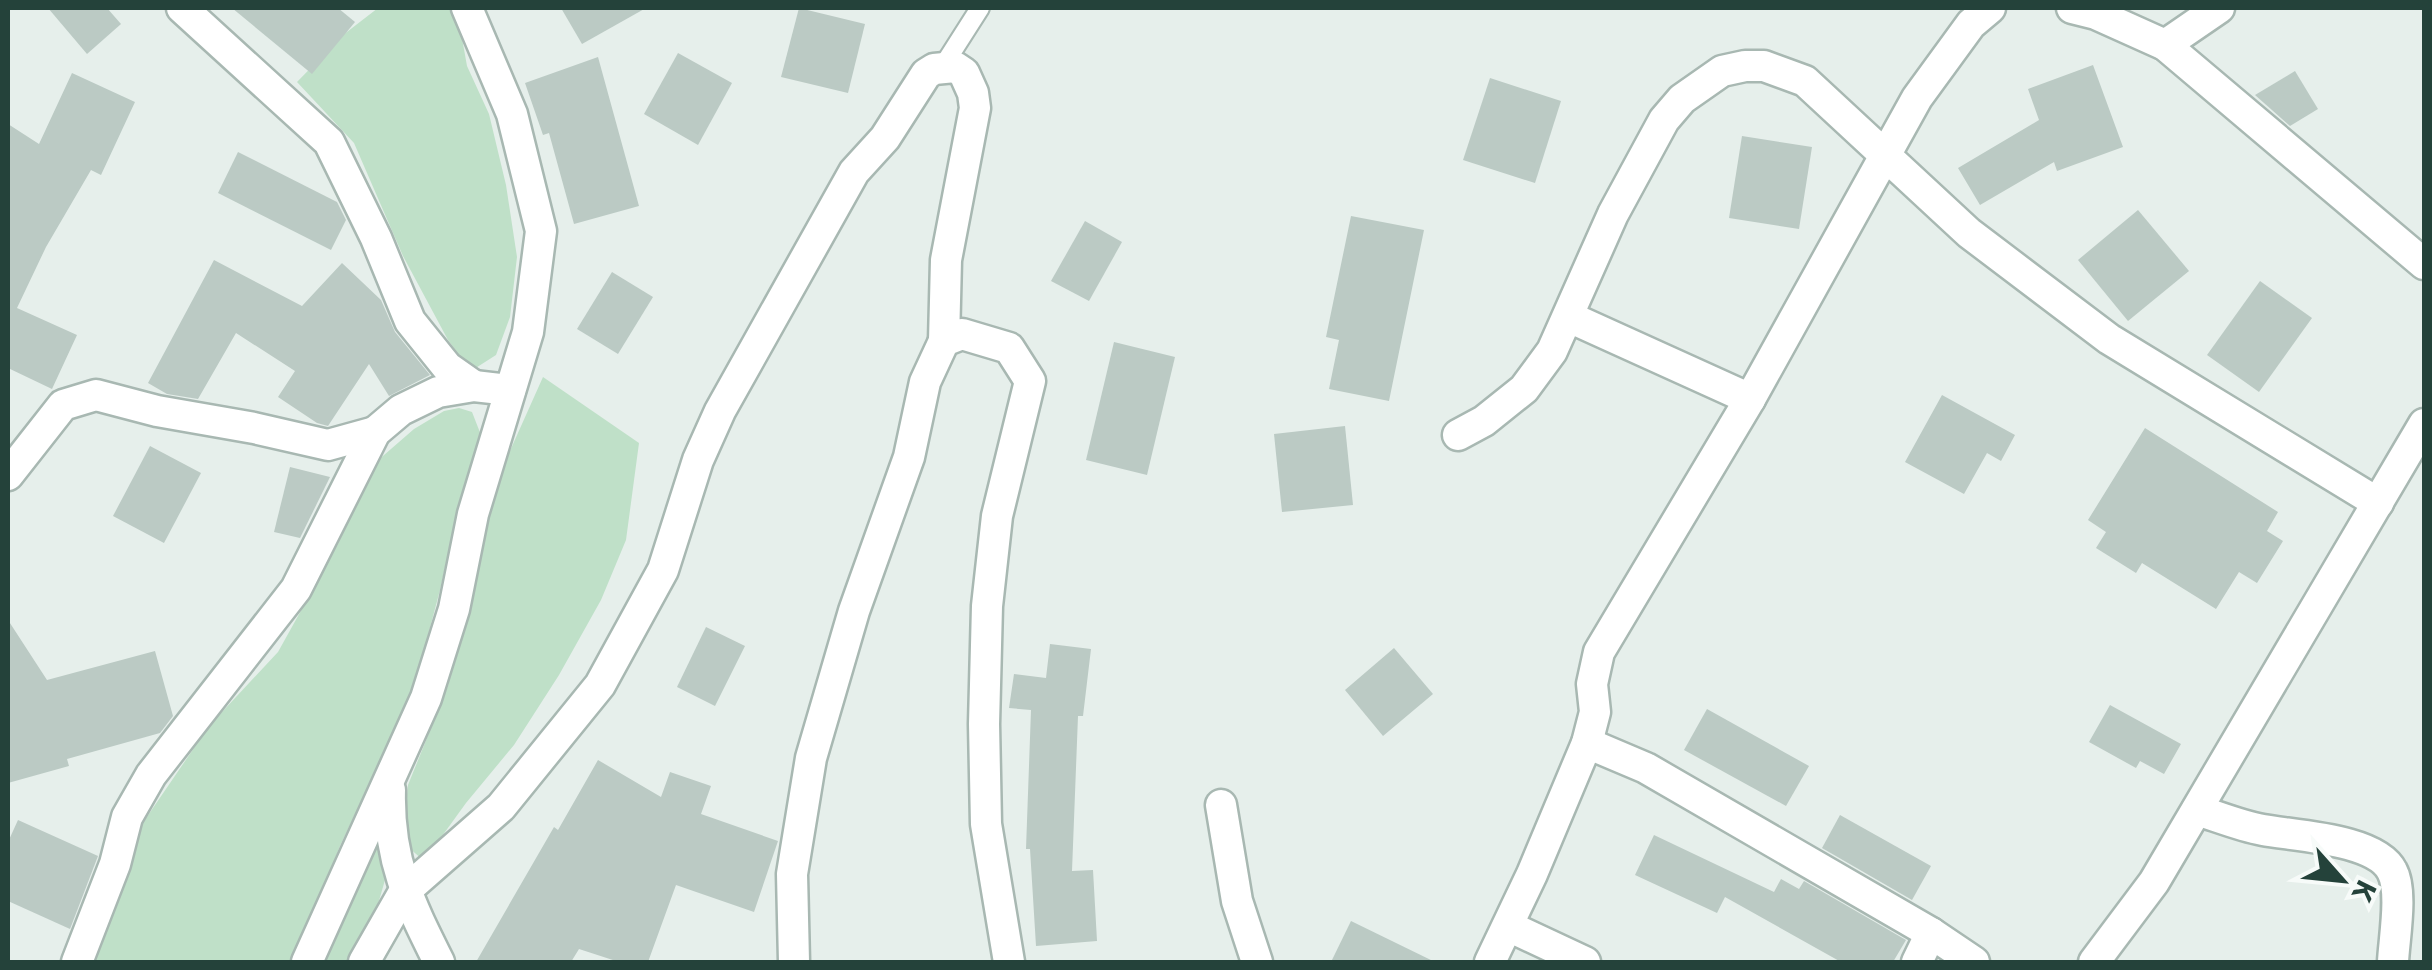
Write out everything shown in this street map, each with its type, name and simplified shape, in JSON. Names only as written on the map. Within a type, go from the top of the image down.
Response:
[{"type":"street","points":[[182,8],[329,142],[376,238],[410,321],[447,367],[474,386]]},
{"type":"street","points":[[307,962],[426,698],[454,609],[472,514],[528,332],[540,231],[512,114],[466,8]]},
{"type":"street","points":[[1490,962],[1588,743],[1595,712],[1592,684],[1599,652],[1750,399],[1917,98],[1970,24],[1990,8]]},
{"type":"street","points":[[2072,8],[2096,14],[2165,45],[2424,264]]},
{"type":"street","points":[[2165,45],[2218,8]]},
{"type":"street","points":[[364,962],[404,892],[500,807],[600,685],[664,570],[698,460],[720,411],[854,172],[886,138],[926,74],[943,66],[954,67],[964,73],[975,108],[946,260],[944,342],[926,382],[909,457],[854,611],[811,758],[792,874],[794,962]]},
{"type":"street","points":[[1458,435],[1484,422],[1524,388],[1552,351],[1613,214],[1664,120],[1682,98],[1722,71],[1764,66],[1805,81],[1968,234],[2109,340],[2378,503]]},
{"type":"street","points":[[1569,317],[1750,399]]},
{"type":"street","points":[[944,342],[962,334],[1009,348],[1030,381],[997,516],[986,606],[986,824],[1008,962]]},
{"type":"street","points":[[77,962],[114,864],[127,817],[150,775],[296,589],[375,432],[401,410],[426,398],[474,386],[510,390]]},
{"type":"street","points":[[8,475],[64,405],[96,395],[157,412],[328,445],[375,432]]},
{"type":"street","points":[[2094,962],[2154,882],[2424,424]]},
{"type":"street","points":[[1588,743],[1646,768],[1931,932],[1974,962]]},
{"type":"street","points":[[390,784],[389,825],[404,892],[439,962]]},
{"type":"street","points":[[1222,805],[1237,901],[1257,962]]},
{"type":"street","points":[[2196,810],[2260,829],[2373,852],[2384,859],[2397,884],[2394,962]]},
{"type":"street","points":[[1508,926],[1585,962]]},
{"type":"street","points":[[1917,962],[1931,932]]},
{"type":"lane","points":[[943,66],[980,8]]},
{"type":"green space","points":[[378,8],[451,8],[460,27],[467,66],[489,114],[506,185],[517,257],[510,317],[496,355],[471,371],[448,340],[403,256],[354,143],[297,82],[343,35]]},
{"type":"green space","points":[[543,377],[639,443],[626,540],[601,600],[559,675],[514,745],[424,861],[407,846],[404,822],[408,785],[448,686],[497,480]]},
{"type":"green space","points":[[459,408],[472,412],[481,435],[460,498],[414,688],[340,846],[293,962],[92,962],[140,827],[209,726],[278,652],[338,544],[376,462],[414,429],[444,411]]},
{"type":"green space","points":[[378,837],[387,873],[368,939],[351,962],[322,962]]},
{"type":"building","points":[[48,8],[107,8],[121,24],[87,54]]},
{"type":"building","points":[[232,8],[338,8],[355,22],[312,74]]},
{"type":"building","points":[[561,8],[646,8],[582,44]]},
{"type":"building","points":[[799,8],[865,24],[848,93],[781,77]]},
{"type":"building","points":[[678,53],[732,83],[698,145],[644,114]]},
{"type":"building","points":[[598,57],[639,206],[574,224],[549,133],[543,135],[525,83]]},
{"type":"building","points":[[2093,65],[2123,147],[2057,171],[2054,162],[1980,205],[1958,168],[2039,120],[2028,89]]},
{"type":"building","points":[[2295,71],[2318,109],[2290,126],[2255,95]]},
{"type":"building","points":[[72,73],[135,102],[101,175],[91,170],[46,247],[17,308],[77,335],[52,389],[8,368],[8,124],[39,144]]},
{"type":"building","points":[[1490,78],[1561,101],[1535,183],[1463,160]]},
{"type":"building","points":[[1742,136],[1812,147],[1799,229],[1729,218]]},
{"type":"building","points":[[238,152],[337,202],[346,220],[331,250],[218,193]]},
{"type":"building","points":[[2138,210],[2189,271],[2128,321],[2078,260]]},
{"type":"building","points":[[1351,216],[1424,230],[1389,401],[1329,389],[1339,340],[1326,337]]},
{"type":"building","points":[[1085,221],[1122,242],[1089,301],[1051,281]]},
{"type":"building","points":[[214,260],[302,306],[342,263],[381,300],[395,332],[430,375],[389,396],[369,364],[328,426],[278,397],[295,371],[236,333],[198,399],[167,394],[148,383]]},
{"type":"building","points":[[612,272],[653,297],[618,354],[577,329]]},
{"type":"building","points":[[2260,281],[2312,318],[2259,392],[2207,355]]},
{"type":"building","points":[[1114,342],[1175,357],[1147,475],[1086,460]]},
{"type":"building","points":[[1942,395],[2015,435],[2001,461],[1987,453],[1964,494],[1905,462]]},
{"type":"building","points":[[1345,426],[1353,505],[1282,512],[1274,434]]},
{"type":"building","points":[[2145,428],[2278,512],[2267,531],[2283,541],[2257,583],[2239,572],[2216,609],[2142,563],[2136,573],[2096,548],[2106,532],[2088,520]]},
{"type":"building","points":[[150,446],[201,473],[164,543],[113,516]]},
{"type":"building","points":[[290,467],[330,477],[300,538],[274,532]]},
{"type":"building","points":[[8,620],[47,680],[155,651],[173,716],[160,733],[67,759],[69,766],[8,783]]},
{"type":"building","points":[[706,627],[745,646],[715,706],[677,687]]},
{"type":"building","points":[[1050,644],[1091,649],[1083,716],[1078,716],[1072,871],[1093,870],[1097,941],[1036,946],[1030,849],[1026,849],[1031,710],[1009,708],[1014,674],[1046,678]]},
{"type":"building","points":[[1394,648],[1433,694],[1383,736],[1345,690]]},
{"type":"building","points":[[2110,705],[2181,744],[2164,774],[2140,761],[2136,768],[2089,742]]},
{"type":"building","points":[[1707,709],[1809,766],[1786,806],[1684,750]]},
{"type":"building","points":[[598,760],[661,797],[670,772],[711,786],[701,814],[778,841],[754,912],[676,885],[648,962],[619,962],[579,949],[571,962],[476,962],[554,827],[558,830]]},
{"type":"building","points":[[1840,815],[1931,866],[1912,900],[1822,848]]},
{"type":"building","points":[[18,820],[98,856],[70,929],[8,901],[8,842]]},
{"type":"building","points":[[1654,835],[1774,892],[1781,879],[1799,889],[1804,881],[1906,940],[1893,962],[1841,962],[1725,897],[1717,913],[1635,875]]},
{"type":"building","points":[[1351,921],[1435,962],[1331,962]]}]
